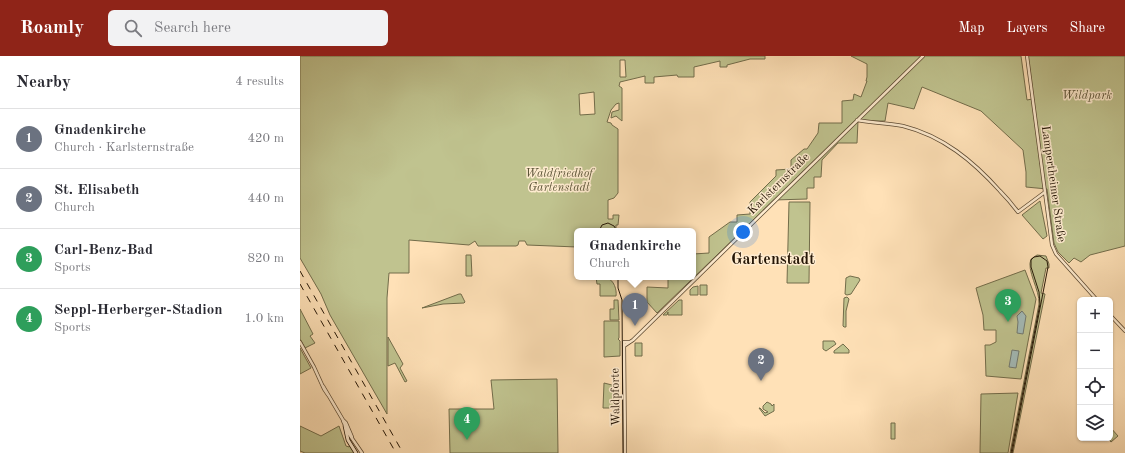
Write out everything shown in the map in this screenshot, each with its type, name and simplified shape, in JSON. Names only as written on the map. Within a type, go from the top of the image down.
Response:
[{"type":"main road","points":[[345,426],[348,440],[356,453]]},
{"type":"main road","points":[[348,440],[349,437],[352,437]]},
{"type":"street","name":"Karlsternstraße","points":[[696,278],[923,56]]},
{"type":"street","name":"Lampertheimer Straße","points":[[1026,56],[1054,249],[1056,254],[1094,297]]},
{"type":"street","points":[[857,120],[886,123],[909,128],[947,144],[970,160],[1018,212],[1045,192]]},
{"type":"street","name":"Karlsternstraße","points":[[624,346],[631,342],[694,280]]},
{"type":"street","points":[[1113,317],[1125,331]]},
{"type":"street","points":[[300,342],[328,395],[346,423],[352,437]]},
{"type":"street","name":"Waldpforte","points":[[625,453],[624,342],[631,342]]},
{"type":"street","points":[[343,420],[345,426],[362,453]]},
{"type":"green space","name":"Waldfriedhof Gartenstadt","points":[[300,56],[765,56],[765,59],[750,59],[727,65],[727,67],[720,67],[720,61],[694,67],[694,77],[678,77],[677,75],[654,77],[654,83],[645,83],[645,76],[620,82],[619,86],[622,88],[622,121],[616,116],[611,118],[612,112],[619,110],[619,103],[616,104],[611,110],[607,122],[611,123],[618,129],[618,193],[614,198],[608,200],[608,219],[613,219],[613,215],[619,215],[618,225],[616,225],[616,228],[574,228],[574,247],[527,245],[525,241],[519,241],[518,245],[516,246],[478,246],[475,241],[469,245],[409,240],[409,273],[389,273],[387,298],[387,414],[330,315],[321,294],[300,258]],"holes":[[[620,60],[625,60],[626,77],[620,77]],[[594,92],[595,114],[580,115],[579,94]]]},
{"type":"green space","name":"Wildpark","points":[[851,56],[1021,56],[1027,100],[1032,99],[1027,56],[1125,56],[1125,246],[1090,255],[1081,262],[1074,258],[1069,263],[1058,252],[1054,243],[1047,189],[1026,187],[1026,172],[1023,150],[981,111],[922,87],[914,109],[888,103],[885,121],[858,121],[857,143],[838,143],[822,160],[821,177],[814,177],[814,188],[807,188],[807,199],[774,200],[696,275],[696,254],[709,253],[709,237],[730,222],[737,222],[737,215],[750,214],[750,202],[776,176],[776,170],[791,169],[791,160],[804,149],[807,149],[818,133],[819,123],[842,123],[842,101],[853,100],[854,94],[861,97],[867,81],[867,64]]},
{"type":"green space","points":[[1040,201],[1047,236],[1043,239],[1022,215]]},
{"type":"green space","points":[[789,202],[810,202],[809,283],[787,283]]},
{"type":"green space","points":[[466,255],[471,255],[472,276],[466,276]]},
{"type":"green space","points":[[1037,255],[1046,256],[1049,268],[1046,268],[1041,293],[1045,294],[1013,453],[1010,453],[1039,304],[1039,298],[1030,269],[1031,259]]},
{"type":"green space","points":[[1025,270],[1036,299],[1021,379],[986,376],[985,345],[990,345],[996,342],[996,330],[984,330],[983,315],[976,288]]},
{"type":"green space","points":[[850,276],[859,278],[860,280],[851,294],[847,295],[845,294],[846,278]]},
{"type":"green space","points":[[596,280],[610,280],[615,288],[616,296],[600,296],[600,284],[597,284]]},
{"type":"green space","points":[[668,280],[691,280],[657,313],[647,302],[647,287],[668,288]]},
{"type":"green space","points":[[700,285],[707,285],[707,295],[700,295]]},
{"type":"green space","points":[[698,286],[698,295],[690,295],[690,290],[693,287]]},
{"type":"green space","points":[[461,294],[465,302],[464,303],[443,304],[422,308]]},
{"type":"green space","points":[[847,297],[849,299],[846,311],[846,327],[844,327],[844,298]]},
{"type":"green space","points":[[614,300],[618,300],[619,320],[610,320],[610,309],[614,309]]},
{"type":"green space","points":[[679,300],[682,300],[682,315],[668,315],[668,312],[667,315],[663,315]]},
{"type":"green space","points":[[300,309],[313,334],[310,336],[315,343],[305,348],[300,339]]},
{"type":"green space","points":[[604,321],[619,321],[618,339],[620,341],[620,356],[604,357]]},
{"type":"green space","points":[[388,337],[403,364],[400,368],[407,381],[405,382],[395,363],[388,366]]},
{"type":"green space","points":[[823,341],[834,341],[836,344],[826,351],[823,349]]},
{"type":"green space","points":[[635,343],[642,343],[642,356],[635,356]]},
{"type":"green space","points":[[843,344],[849,350],[849,353],[834,353],[834,351]]},
{"type":"green space","points":[[300,348],[311,368],[300,374]]},
{"type":"green space","points":[[557,379],[558,453],[450,453],[449,409],[494,409],[491,380]]},
{"type":"green space","points":[[604,383],[612,385],[612,390],[617,390],[617,408],[603,408]]},
{"type":"green space","points":[[1018,393],[1008,453],[980,453],[981,394]]},
{"type":"green space","points":[[767,402],[772,406],[774,404],[774,411],[765,416],[759,408],[765,413],[768,412],[763,409],[763,406]]},
{"type":"green space","points":[[891,423],[895,423],[895,439],[891,439]]},
{"type":"green space","points":[[300,426],[321,436],[339,426],[346,446],[349,447],[350,443],[357,453],[305,453],[300,451]]},
{"type":"green space","points":[[1113,430],[1118,436],[1113,440]]},
{"type":"water","points":[[1022,311],[1026,316],[1023,334],[1017,333],[1017,316]]},
{"type":"water","points":[[1012,350],[1019,351],[1016,368],[1009,367]]},
{"type":"tram line","points":[[600,228],[602,225],[608,223],[615,228]]},
{"type":"tram line","points":[[1011,453],[1040,304],[1039,292],[1031,267],[1031,260],[1034,257],[1040,256],[1047,261],[1048,267],[1012,453]]},
{"type":"tram line","points":[[618,280],[618,288],[622,300],[623,453]]},
{"type":"railway","points":[[300,271],[403,453]]},
{"type":"railway","points":[[300,284],[396,453]]},
{"type":"place","name":"Carl-Benz-Bad","points":[[1008,322]]},
{"type":"place","name":"Gnadenkirche","points":[[635,326]]},
{"type":"place","name":"St. Elisabeth","points":[[761,381]]},
{"type":"place","name":"Seppl-Herberger-Stadion","points":[[467,440]]},
{"type":"district","name":"Gartenstadt","points":[[773,260]]}]
